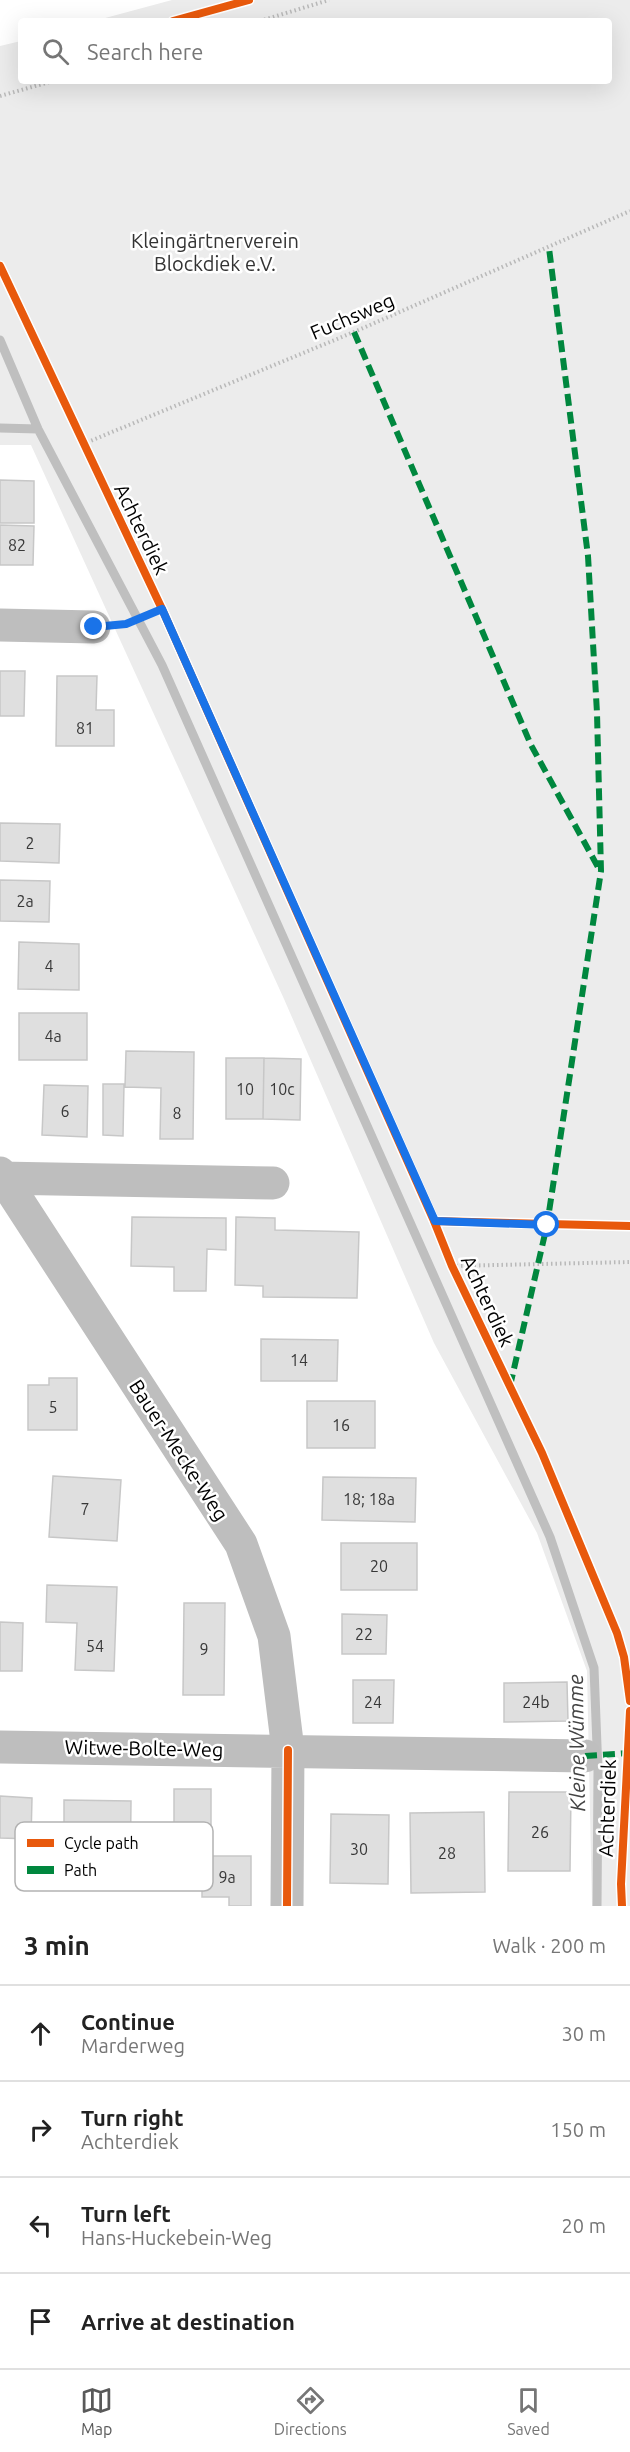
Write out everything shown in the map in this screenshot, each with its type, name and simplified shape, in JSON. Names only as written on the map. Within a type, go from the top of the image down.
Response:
[{"type":"street","points":[[0,625],[94,627]]},
{"type":"street","name":"Bauer-Mecke-Weg","points":[[0,1176],[273,1183]]},
{"type":"street","name":"Bauer-Mecke-Weg","points":[[0,1176],[241,1544],[274,1636],[288,1750],[286,1906]]},
{"type":"street","name":"Witwe-Bolte-Weg","points":[[0,1747],[288,1750]]},
{"type":"street","points":[[288,1750],[585,1756]]},
{"type":"path","points":[[270,18],[329,0]]},
{"type":"path","points":[[0,96],[42,84]]},
{"type":"path","points":[[78,434],[88,454]]},
{"type":"path","points":[[452,1266],[630,1262]]},
{"type":"green space","name":"Kleingärtnerverein Blockdiek e.V.","points":[[172,0],[630,0],[630,1906],[592,1906],[587,1671],[537,1533],[434,1343],[284,999],[31,445],[0,445],[0,46],[18,42],[18,84],[612,84],[612,18],[105,18]]},
{"type":"building","points":[[0,480],[34,481],[34,523],[0,523]]},
{"type":"building","points":[[0,525],[34,526],[33,565],[0,565]]},
{"type":"building","points":[[0,671],[25,671],[24,716],[0,716]]},
{"type":"building","points":[[57,676],[97,676],[96,710],[114,710],[114,746],[56,746]]},
{"type":"building","points":[[0,823],[60,824],[59,863],[0,861]]},
{"type":"building","points":[[0,880],[50,881],[49,922],[0,921]]},
{"type":"building","points":[[19,942],[79,944],[79,990],[18,989]]},
{"type":"building","points":[[19,1013],[87,1013],[87,1060],[19,1060]]},
{"type":"building","points":[[126,1051],[194,1052],[193,1139],[160,1139],[161,1088],[125,1087]]},
{"type":"building","points":[[226,1058],[264,1058],[263,1119],[226,1119]]},
{"type":"building","points":[[264,1058],[301,1059],[300,1120],[263,1119]]},
{"type":"building","points":[[103,1084],[124,1084],[123,1136],[103,1135]]},
{"type":"building","points":[[44,1085],[88,1086],[87,1137],[42,1135]]},
{"type":"building","points":[[132,1217],[226,1218],[226,1250],[207,1249],[206,1291],[174,1291],[174,1267],[131,1266]]},
{"type":"building","points":[[236,1217],[275,1218],[275,1230],[359,1232],[357,1298],[263,1297],[263,1286],[235,1285]]},
{"type":"building","points":[[261,1339],[338,1340],[337,1381],[261,1381]]},
{"type":"building","points":[[49,1378],[77,1378],[77,1430],[28,1430],[28,1385],[49,1385]]},
{"type":"building","points":[[307,1401],[375,1401],[375,1448],[307,1448]]},
{"type":"building","points":[[53,1476],[121,1480],[117,1541],[49,1537]]},
{"type":"building","points":[[323,1477],[416,1478],[415,1522],[322,1520]]},
{"type":"building","points":[[341,1543],[417,1543],[417,1590],[341,1590]]},
{"type":"building","points":[[47,1585],[117,1587],[114,1671],[75,1670],[77,1623],[46,1622]]},
{"type":"building","points":[[184,1603],[225,1603],[224,1695],[183,1695]]},
{"type":"building","points":[[342,1614],[387,1615],[386,1654],[342,1654]]},
{"type":"building","points":[[0,1622],[23,1623],[22,1671],[0,1671]]},
{"type":"building","points":[[353,1680],[394,1680],[393,1723],[353,1723]]},
{"type":"building","points":[[567,1682],[568,1721],[504,1722],[504,1683]]},
{"type":"building","points":[[174,1789],[211,1789],[211,1822],[174,1822]]},
{"type":"building","points":[[509,1792],[571,1792],[570,1871],[508,1871]]},
{"type":"building","points":[[0,1796],[32,1798],[31,1822],[15,1822],[15,1838],[0,1838]]},
{"type":"building","points":[[64,1800],[131,1801],[131,1822],[64,1822]]},
{"type":"building","points":[[484,1812],[485,1892],[411,1893],[410,1813]]},
{"type":"building","points":[[331,1814],[389,1815],[388,1884],[330,1883]]},
{"type":"building","points":[[213,1856],[251,1856],[251,1906],[229,1906],[229,1897],[202,1897],[202,1891],[213,1891]]},
{"type":"waterway","name":"Kleine Wümme","points":[[0,340],[38,429],[162,665],[550,1537],[594,1668],[598,1772],[597,1906]]},
{"type":"waterway","points":[[0,428],[38,429]]},
{"type":"marked path","points":[[510,1386],[547,1225],[601,871],[597,713],[588,556],[549,248]]},
{"type":"marked path","points":[[354,332],[531,745],[599,869]]},
{"type":"marked path","points":[[585,1756],[630,1753]]},
{"type":"cycle path","points":[[184,18],[249,0]]},
{"type":"cycle path","name":"Achterdiek","points":[[0,266],[162,609],[452,1266],[542,1453],[617,1633],[624,1657],[630,1701]]},
{"type":"cycle path","points":[[434,1221],[630,1226]]},
{"type":"cycle path","name":"Achterdiek","points":[[622,1906],[621,1884],[630,1711]]},
{"type":"cycle path","points":[[287,1906],[288,1750]]},
{"type":"route","points":[[94,627],[126,624],[162,609],[435,1221],[547,1225]]}]
